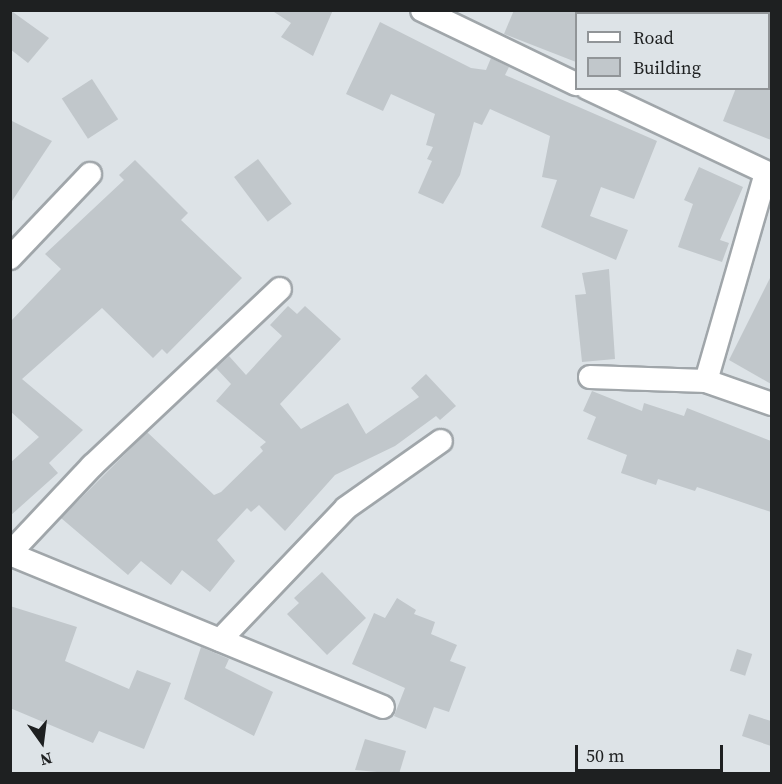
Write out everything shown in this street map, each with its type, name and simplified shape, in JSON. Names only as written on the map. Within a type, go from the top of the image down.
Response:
[{"type":"street","points":[[422,10],[575,84]]},
{"type":"street","points":[[595,90],[611,94],[769,174],[706,381]]},
{"type":"street","points":[[10,258],[90,174]]},
{"type":"street","points":[[280,289],[92,466],[10,554],[383,707]]},
{"type":"street","points":[[590,377],[706,381],[771,404]]},
{"type":"street","points":[[220,640],[346,508],[441,441]]},
{"type":"building","points":[[10,10],[49,38],[28,63],[10,49]]},
{"type":"building","points":[[271,10],[333,10],[313,56],[281,37],[291,23]]},
{"type":"building","points":[[514,10],[576,10],[575,62],[504,34]]},
{"type":"building","points":[[380,22],[471,68],[486,70],[491,58],[509,67],[505,75],[657,141],[634,199],[601,187],[590,216],[628,230],[616,260],[541,227],[557,180],[542,177],[550,136],[490,109],[482,125],[474,122],[460,175],[443,204],[418,193],[432,161],[427,159],[433,147],[426,145],[435,114],[391,94],[383,111],[346,94]]},
{"type":"building","points":[[92,79],[118,119],[88,139],[62,99]]},
{"type":"building","points":[[771,88],[771,140],[723,121],[735,90],[770,90]]},
{"type":"building","points":[[10,120],[52,141],[10,204]]},
{"type":"building","points":[[258,159],[292,204],[268,222],[234,177]]},
{"type":"building","points":[[135,160],[188,213],[181,220],[242,278],[167,354],[162,349],[153,358],[102,308],[22,379],[83,430],[49,463],[58,473],[10,516],[10,463],[39,437],[10,411],[10,322],[61,269],[45,254],[124,180],[119,175]]},
{"type":"building","points":[[699,167],[743,187],[720,240],[729,243],[722,262],[678,247],[693,204],[684,200]]},
{"type":"building","points":[[609,269],[615,359],[582,362],[575,295],[586,294],[582,273]]},
{"type":"building","points":[[771,276],[771,384],[729,360]]},
{"type":"building","points":[[288,306],[297,314],[305,306],[341,339],[280,404],[301,429],[348,403],[366,434],[419,397],[411,388],[426,374],[456,406],[440,420],[436,416],[395,446],[335,475],[285,531],[259,505],[251,512],[247,508],[217,540],[235,561],[210,592],[182,570],[171,585],[141,561],[128,575],[61,518],[147,432],[214,495],[221,492],[263,451],[260,447],[266,442],[216,401],[231,384],[216,368],[229,356],[246,375],[282,336],[270,325]]},
{"type":"building","points":[[592,391],[642,411],[644,403],[684,416],[687,408],[771,441],[771,512],[697,487],[695,491],[658,479],[656,485],[621,473],[627,455],[587,439],[596,417],[583,411]]},
{"type":"building","points":[[322,572],[366,618],[327,655],[287,614],[299,603],[294,598]]},
{"type":"building","points":[[397,598],[416,610],[414,614],[435,622],[431,634],[457,645],[450,661],[466,667],[449,712],[434,707],[426,729],[394,716],[405,688],[352,664],[374,613],[385,618]]},
{"type":"building","points":[[10,606],[77,627],[65,661],[129,689],[137,670],[171,683],[144,749],[99,731],[93,743],[10,708]]},
{"type":"building","points":[[201,647],[229,659],[225,668],[273,692],[254,736],[184,699]]},
{"type":"building","points":[[737,649],[752,654],[745,676],[730,671]]},
{"type":"building","points":[[749,714],[771,721],[771,746],[742,736]]},
{"type":"building","points":[[365,739],[406,751],[399,774],[355,770]]}]
